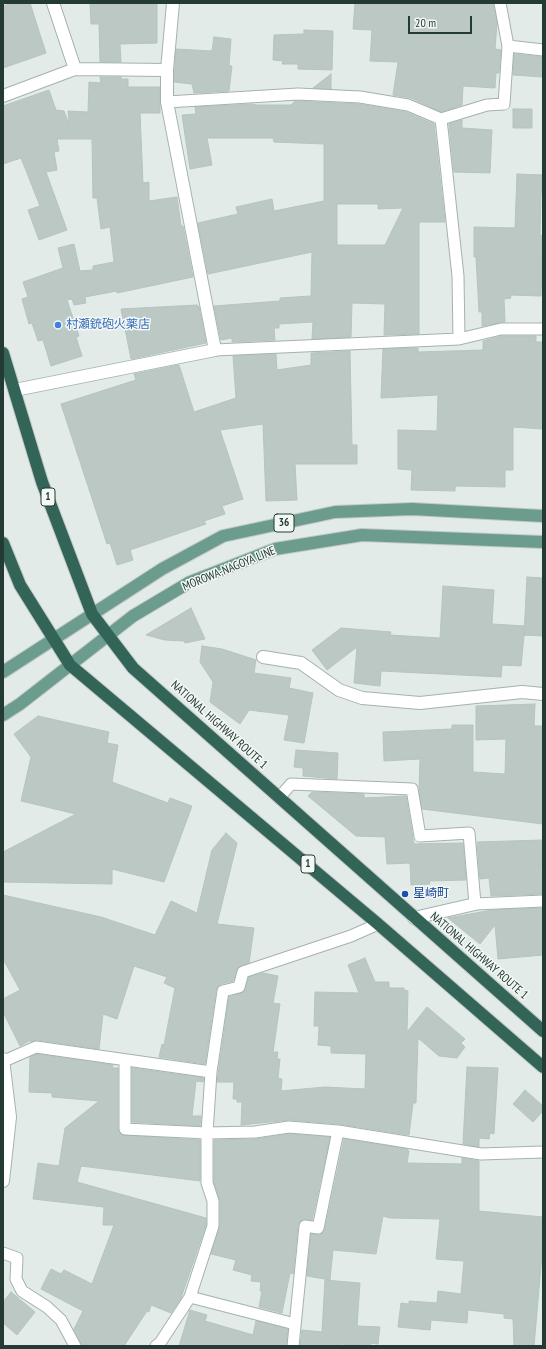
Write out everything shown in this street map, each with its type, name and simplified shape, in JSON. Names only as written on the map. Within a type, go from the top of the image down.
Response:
[{"type":"highway","name":"NATIONAL HIGHWAY ROUTE 1","points":[[3,353],[42,482],[92,614],[133,668],[543,1031]]},
{"type":"highway","name":"1","points":[[3,543],[20,585],[70,664],[378,924],[543,1067]]},
{"type":"main road","name":"36","points":[[3,672],[162,569],[223,536],[335,512],[412,509],[543,516]]},
{"type":"main road","name":"MOROWA-NAGOYA LINE","points":[[3,715],[20,704],[107,634],[134,616],[190,582],[275,549],[362,535],[543,542]]},
{"type":"street","points":[[53,3],[75,69]]},
{"type":"street","points":[[15,390],[215,350],[167,102],[167,70],[173,3]]},
{"type":"street","points":[[3,96],[75,69],[167,70]]},
{"type":"street","points":[[263,657],[301,663],[339,690],[362,698],[420,703],[522,692],[543,694]]},
{"type":"street","points":[[414,918],[475,904]]},
{"type":"street","points":[[3,1060],[10,1117],[3,1181]]},
{"type":"lane","points":[[167,102],[298,94],[360,97],[408,105],[441,119],[487,105],[504,104],[508,46],[500,3]]},
{"type":"lane","points":[[508,46],[543,50]]},
{"type":"lane","points":[[441,119],[458,276],[459,339]]},
{"type":"lane","points":[[215,350],[459,339],[501,329],[543,329]]},
{"type":"lane","points":[[279,798],[291,784],[412,789],[420,836],[469,834],[475,904],[543,900]]},
{"type":"lane","points":[[156,1346],[160,1343],[190,1297],[213,1226],[213,1201],[207,1183],[207,1133],[211,1072],[223,991],[239,987],[243,972],[351,936],[378,924]]},
{"type":"lane","points":[[3,1060],[36,1046],[211,1072]]},
{"type":"lane","points":[[126,1060],[125,1129],[207,1133],[255,1132],[289,1127],[338,1131],[481,1154],[543,1152]]},
{"type":"lane","points":[[293,1346],[305,1226],[318,1228],[338,1131]]},
{"type":"lane","points":[[3,1253],[17,1258],[16,1279],[22,1291],[47,1307],[61,1320],[75,1346]]},
{"type":"lane","points":[[190,1297],[294,1324]]},
{"type":"building","points":[[12,3],[30,3],[46,53],[3,68],[3,6]]},
{"type":"building","points":[[90,3],[157,3],[157,43],[120,44],[121,62],[100,62],[99,24],[91,24]]},
{"type":"building","points":[[355,3],[493,3],[497,23],[495,49],[501,50],[499,73],[496,73],[495,88],[463,86],[462,105],[441,112],[411,98],[393,95],[398,62],[370,61],[372,30],[353,29]]},
{"type":"building","points":[[304,30],[333,31],[332,70],[298,69],[298,64],[282,64],[283,61],[273,60],[274,35],[304,34]]},
{"type":"building","points":[[214,37],[231,39],[229,66],[232,66],[229,91],[194,93],[192,84],[174,82],[176,49],[212,51]]},
{"type":"building","points":[[514,54],[543,57],[543,77],[513,75]]},
{"type":"building","points":[[331,74],[331,89],[313,88]]},
{"type":"building","points":[[100,77],[121,77],[121,79],[128,79],[128,87],[160,87],[160,113],[140,113],[143,183],[149,182],[149,201],[177,197],[181,226],[183,226],[193,277],[117,293],[117,291],[85,297],[86,303],[74,305],[72,299],[67,300],[79,336],[76,337],[82,356],[51,366],[43,340],[38,341],[32,323],[29,324],[22,299],[28,297],[23,282],[63,268],[58,248],[74,244],[80,271],[93,270],[93,266],[114,262],[110,227],[101,229],[97,198],[93,198],[92,139],[57,139],[59,151],[54,152],[57,170],[46,172],[67,230],[39,240],[28,210],[40,206],[21,158],[3,164],[3,106],[49,90],[56,110],[64,111],[69,125],[68,111],[88,112],[89,82],[101,83]]},
{"type":"building","points":[[295,101],[359,104],[406,112],[434,124],[445,222],[419,222],[419,334],[384,335],[385,304],[352,303],[351,337],[312,339],[313,322],[279,324],[279,328],[274,328],[275,340],[232,342],[232,338],[221,340],[214,306],[280,301],[280,298],[311,296],[312,252],[208,274],[198,223],[238,214],[236,207],[272,199],[274,211],[324,201],[324,144],[274,142],[273,138],[207,138],[212,165],[190,169],[182,115],[196,114],[195,107],[254,104],[291,105]],"holes":[[[337,204],[378,204],[378,209],[403,208],[385,245],[337,245]]]},
{"type":"building","points":[[513,109],[532,109],[532,128],[513,128]]},
{"type":"building","points":[[462,120],[462,128],[492,130],[490,173],[454,172],[449,124]]},
{"type":"building","points":[[517,174],[543,175],[540,235],[543,236],[541,296],[510,295],[511,298],[504,299],[505,322],[482,326],[482,312],[479,312],[476,257],[474,257],[474,227],[515,228]]},
{"type":"building","points":[[197,305],[199,307],[206,343],[131,359],[121,309]]},
{"type":"building","points":[[502,336],[536,336],[536,342],[543,342],[543,429],[513,427],[513,470],[505,470],[505,487],[455,486],[455,491],[411,490],[412,470],[398,469],[398,430],[437,431],[438,395],[381,398],[383,349],[418,348],[418,352],[483,350],[483,341]]},
{"type":"building","points":[[350,351],[352,445],[357,445],[357,464],[295,464],[297,500],[266,501],[263,424],[220,430],[243,499],[222,506],[225,514],[204,521],[206,524],[130,550],[133,560],[117,565],[110,543],[107,544],[61,404],[136,380],[134,374],[179,365],[194,412],[236,398],[233,356],[276,354],[277,370],[311,365],[311,353]]},
{"type":"building","points":[[527,577],[543,578],[543,636],[524,635]]},
{"type":"building","points":[[443,586],[494,590],[492,624],[525,626],[521,666],[502,665],[501,677],[381,671],[380,686],[354,683],[357,647],[327,670],[312,650],[341,628],[391,632],[390,635],[440,638]]},
{"type":"building","points":[[191,608],[205,639],[185,643],[184,641],[165,640],[146,635]]},
{"type":"building","points":[[202,646],[222,649],[256,660],[254,673],[291,678],[289,688],[313,693],[304,743],[284,740],[289,715],[249,710],[240,724],[210,702],[213,682],[200,662]]},
{"type":"building","points":[[535,704],[534,726],[543,726],[543,824],[422,809],[419,791],[420,759],[384,761],[383,732],[452,729],[452,725],[473,725],[473,772],[505,774],[506,739],[476,740],[476,706]]},
{"type":"building","points":[[38,716],[109,732],[107,743],[118,745],[112,782],[168,803],[170,798],[192,806],[164,882],[112,869],[112,884],[3,882],[3,852],[76,814],[21,801],[31,757],[14,734]]},
{"type":"building","points":[[296,750],[338,753],[337,779],[303,776],[303,768],[294,767]]},
{"type":"building","points":[[312,792],[364,794],[364,798],[406,796],[414,844],[463,843],[466,880],[429,881],[430,884],[411,885],[410,863],[387,864],[385,837],[356,836],[308,796]]},
{"type":"building","points":[[226,833],[237,843],[217,924],[254,928],[249,963],[238,968],[233,981],[221,984],[216,990],[205,1064],[159,1057],[162,1044],[164,1045],[175,988],[164,983],[167,977],[134,966],[117,1019],[103,1014],[99,1049],[37,1040],[31,1042],[31,1040],[20,1046],[3,1012],[3,999],[20,990],[3,959],[3,895],[101,917],[155,935],[171,901],[197,913],[212,850]]},
{"type":"building","points":[[543,840],[541,872],[543,872],[543,894],[491,896],[489,878],[480,879],[477,842]]},
{"type":"building","points":[[543,908],[543,955],[498,959],[495,925],[480,944],[448,918],[492,910]]},
{"type":"building","points":[[365,958],[375,982],[389,982],[389,988],[404,988],[404,990],[408,991],[407,1032],[427,1007],[465,1039],[461,1043],[465,1047],[457,1058],[439,1056],[418,1038],[416,1103],[413,1103],[409,1135],[339,1124],[290,1120],[241,1125],[242,1102],[237,1102],[237,1099],[233,1099],[234,1082],[217,1082],[229,997],[244,992],[249,977],[263,973],[278,976],[273,1003],[280,1004],[273,1052],[278,1052],[277,1059],[280,1059],[278,1078],[282,1079],[281,1091],[325,1087],[365,1089],[366,1054],[331,1053],[331,1046],[318,1045],[319,1026],[314,1026],[315,992],[359,993],[348,965]]},
{"type":"building","points":[[37,1054],[113,1065],[112,1068],[118,1068],[118,1129],[122,1135],[200,1140],[200,1181],[81,1166],[77,1182],[206,1218],[206,1225],[181,1298],[171,1313],[151,1305],[149,1312],[147,1311],[124,1346],[82,1346],[74,1329],[83,1311],[41,1289],[51,1269],[61,1274],[64,1270],[92,1284],[114,1225],[103,1225],[104,1207],[33,1199],[38,1163],[59,1166],[65,1128],[99,1101],[52,1097],[52,1093],[29,1092],[30,1057]]},
{"type":"building","points":[[467,1067],[498,1068],[494,1134],[490,1133],[489,1139],[479,1138],[479,1147],[463,1144]]},
{"type":"building","points":[[132,1068],[204,1078],[203,1082],[196,1081],[192,1116],[201,1116],[200,1126],[132,1122]]},
{"type":"building","points":[[525,1090],[543,1106],[543,1111],[533,1122],[513,1104]]},
{"type":"building","points":[[289,1134],[330,1137],[312,1220],[303,1219],[298,1225],[293,1274],[290,1273],[282,1313],[259,1307],[262,1291],[260,1291],[261,1282],[251,1281],[252,1275],[233,1270],[236,1260],[211,1254],[220,1226],[220,1201],[214,1182],[214,1140],[256,1139]]},
{"type":"building","points":[[344,1139],[407,1149],[409,1151],[407,1163],[462,1164],[462,1158],[479,1161],[479,1211],[543,1217],[543,1243],[534,1346],[514,1346],[513,1319],[504,1318],[504,1314],[468,1310],[467,1323],[431,1320],[430,1330],[398,1327],[401,1303],[409,1304],[409,1301],[437,1303],[438,1291],[461,1294],[464,1261],[436,1259],[440,1219],[390,1218],[383,1216],[376,1254],[333,1250],[330,1280],[307,1276],[311,1234],[320,1235],[325,1229]]},
{"type":"building","points":[[325,1280],[360,1283],[357,1326],[380,1327],[378,1344],[371,1343],[370,1346],[341,1344],[341,1346],[300,1346],[302,1330],[322,1332]]},
{"type":"building","points":[[11,1292],[35,1312],[17,1335],[3,1323],[3,1302]]},
{"type":"building","points":[[190,1310],[207,1315],[205,1321],[253,1335],[256,1321],[288,1329],[286,1346],[179,1346]]},
{"type":"place","name":"村瀬銃砲火薬店","points":[[58,325]]},
{"type":"place","name":"星崎町","points":[[405,894]]}]
